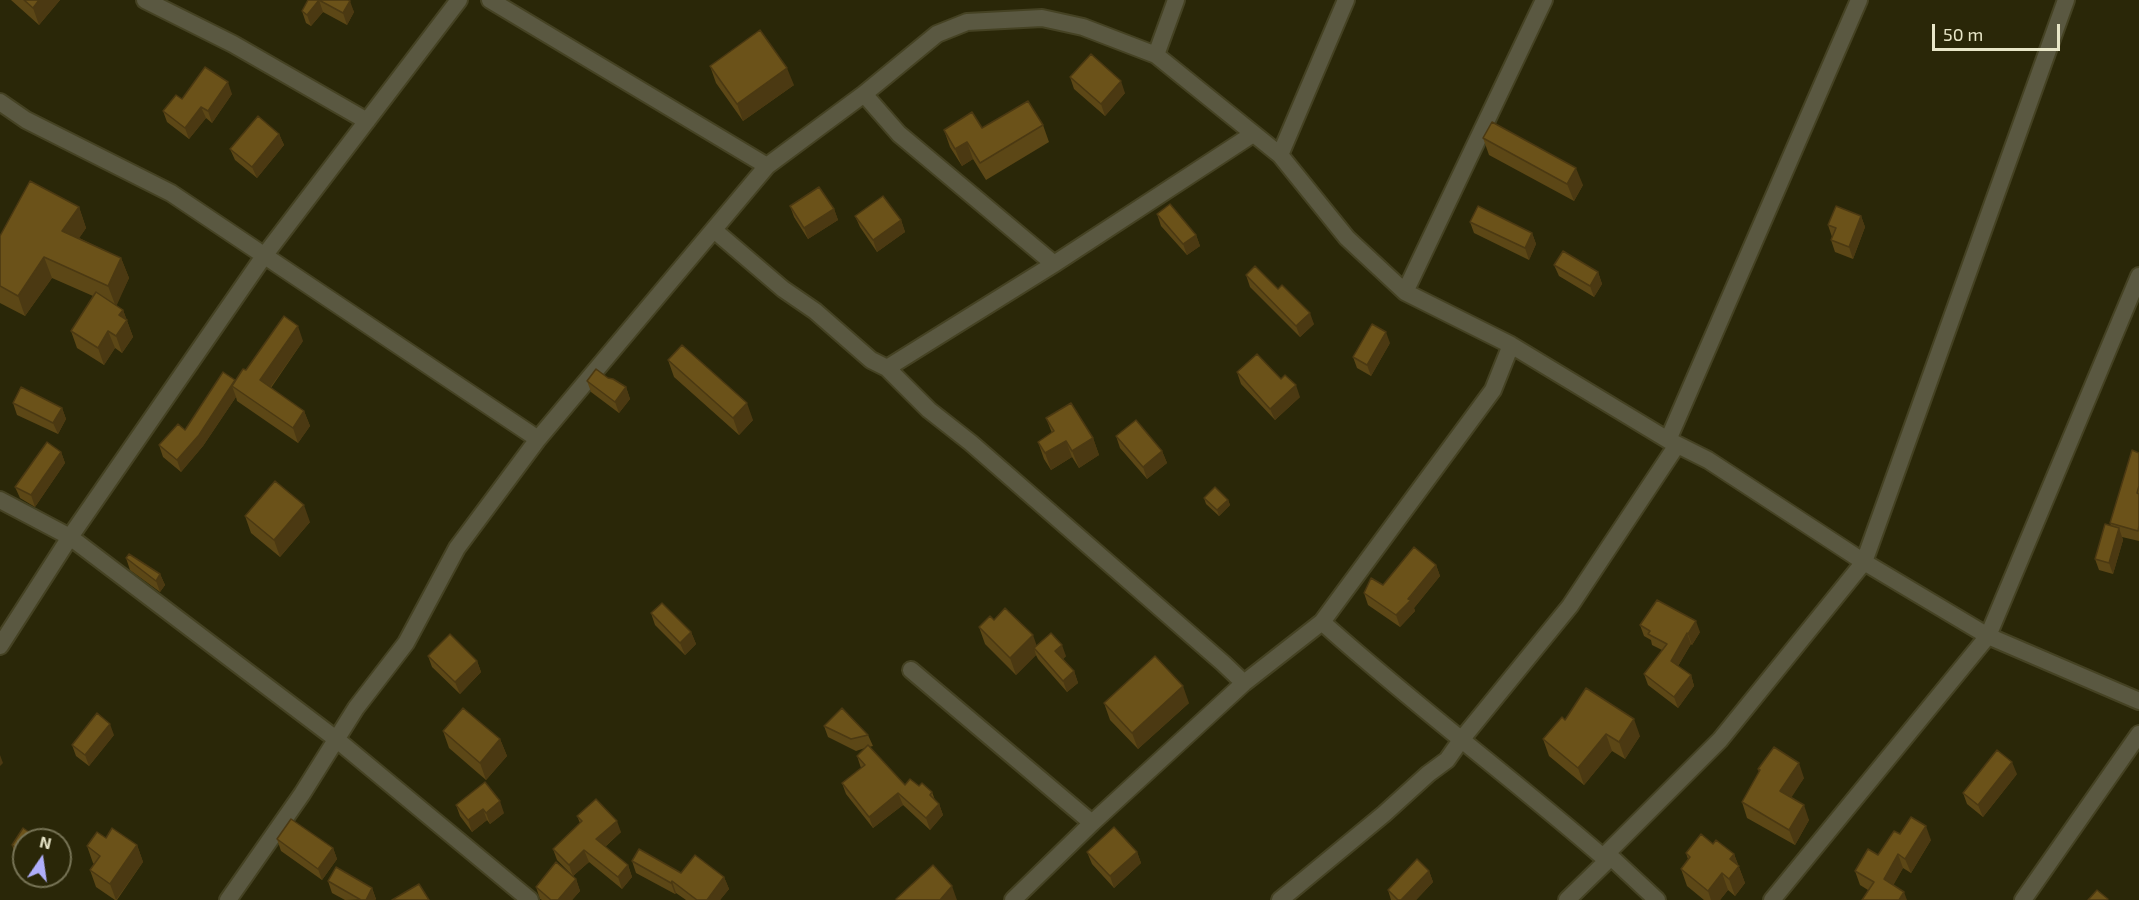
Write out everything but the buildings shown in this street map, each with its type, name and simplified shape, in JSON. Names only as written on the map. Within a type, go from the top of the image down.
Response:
[{"type":"street","points":[[145,0],[232,44],[367,121]]},
{"type":"street","points":[[0,646],[70,537],[264,256],[459,0]]},
{"type":"street","points":[[490,0],[767,166]]},
{"type":"street","points":[[1156,55],[1176,0]]},
{"type":"street","points":[[1280,155],[1346,0]]},
{"type":"street","points":[[1405,292],[1544,0]]},
{"type":"street","points":[[1280,900],[1447,760],[1570,606],[1673,442],[1859,0]]},
{"type":"street","points":[[1567,900],[1720,740],[1864,562],[2066,0]]},
{"type":"street","points":[[228,900],[302,794],[356,708],[406,643],[457,548],[537,439],[767,166],[864,94],[937,34],[967,22],[1042,18],[1083,27],[1156,55],[1280,155],[1347,238],[1405,292],[1511,345],[1673,442],[1708,460],[1864,562],[1988,636],[2139,701]]},
{"type":"street","points":[[864,94],[899,134],[1054,264]]},
{"type":"street","points":[[0,102],[26,120],[171,192],[537,439]]},
{"type":"street","points":[[887,369],[1054,264],[1253,134]]},
{"type":"street","points":[[714,230],[783,289],[815,311],[871,360],[887,369],[945,424],[971,443],[1244,683]]},
{"type":"street","points":[[1772,900],[1988,636],[2139,276]]},
{"type":"street","points":[[1013,900],[1092,823],[1244,683],[1322,622],[1493,390],[1511,345]]},
{"type":"street","points":[[0,500],[70,537],[336,739],[530,900]]},
{"type":"street","points":[[1322,622],[1461,740],[1527,791],[1657,900]]},
{"type":"street","points":[[912,670],[1092,823]]},
{"type":"street","points":[[2023,900],[2139,734]]}]
